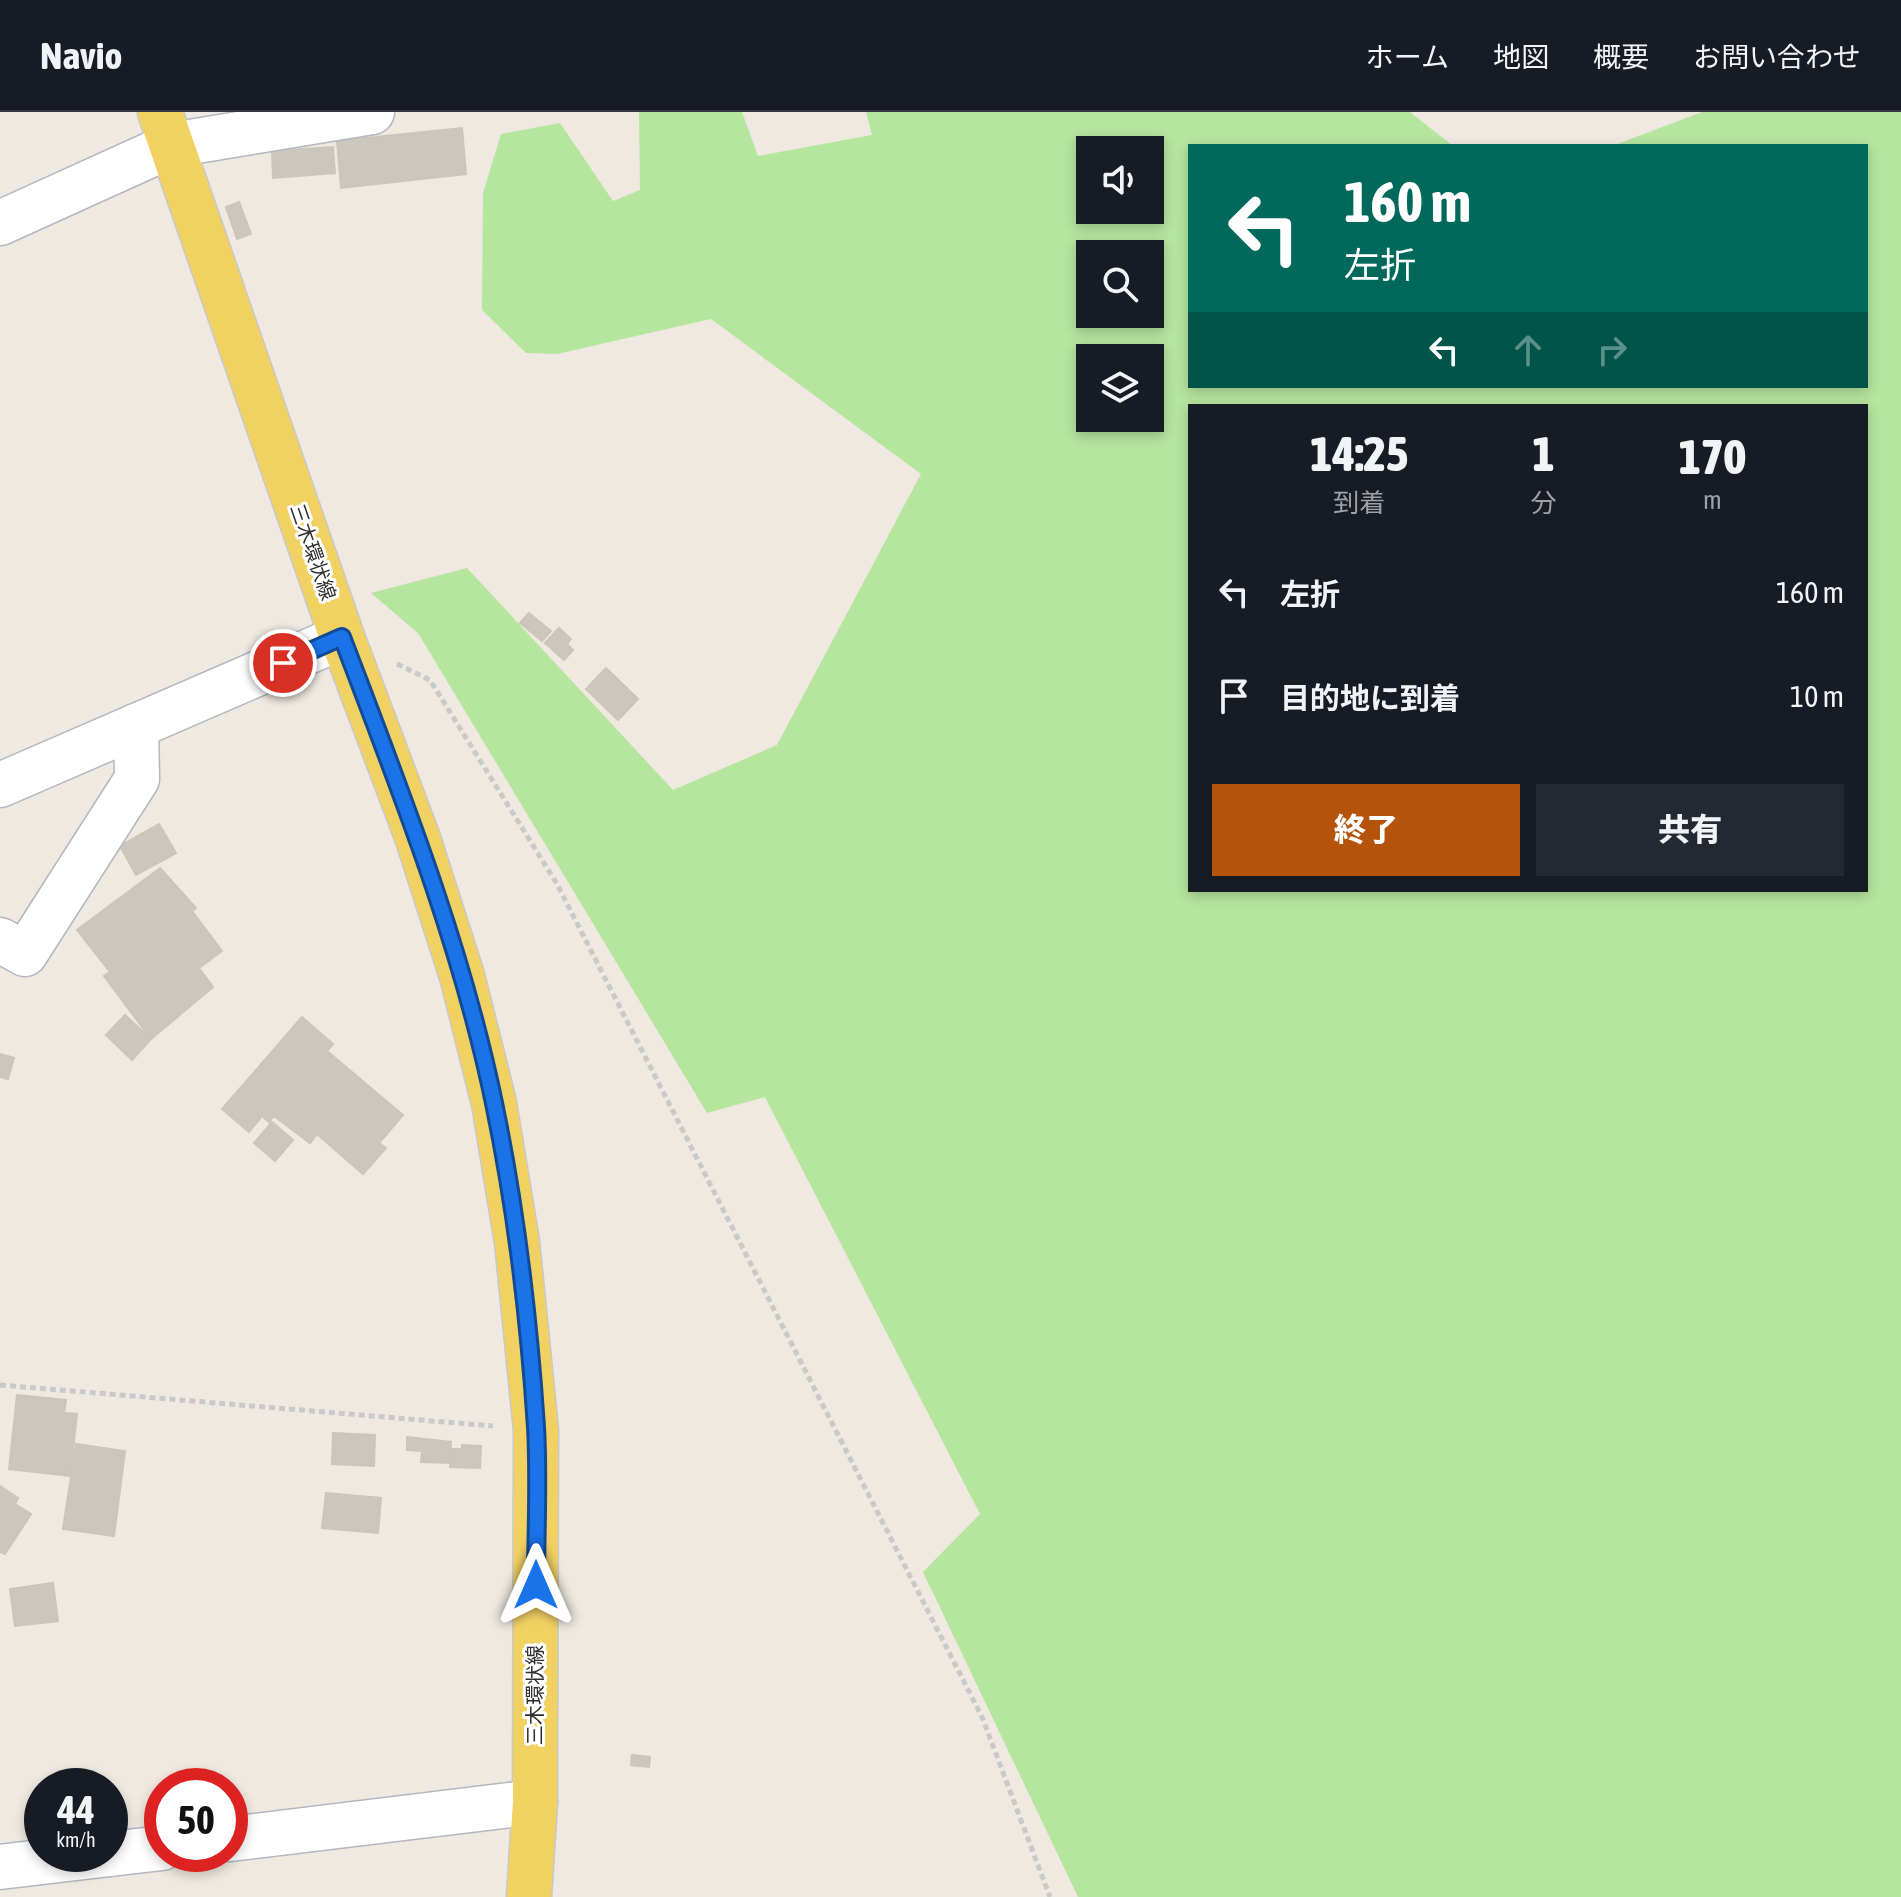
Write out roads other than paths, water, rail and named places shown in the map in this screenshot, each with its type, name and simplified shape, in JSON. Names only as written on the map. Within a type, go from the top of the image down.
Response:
[{"type":"main road","name":"三木環状線","points":[[166,128],[342,637],[418,839],[462,976],[494,1103],[517,1242],[536,1430],[535,1802],[529,1897]]},
{"type":"street","points":[[0,223],[166,128],[372,112]]},
{"type":"street","points":[[0,785],[342,637]]},
{"type":"street","points":[[0,940],[25,954],[137,779],[136,726]]},
{"type":"street","points":[[248,1837],[535,1802]]},
{"type":"street","points":[[0,1867],[24,1864]]}]
